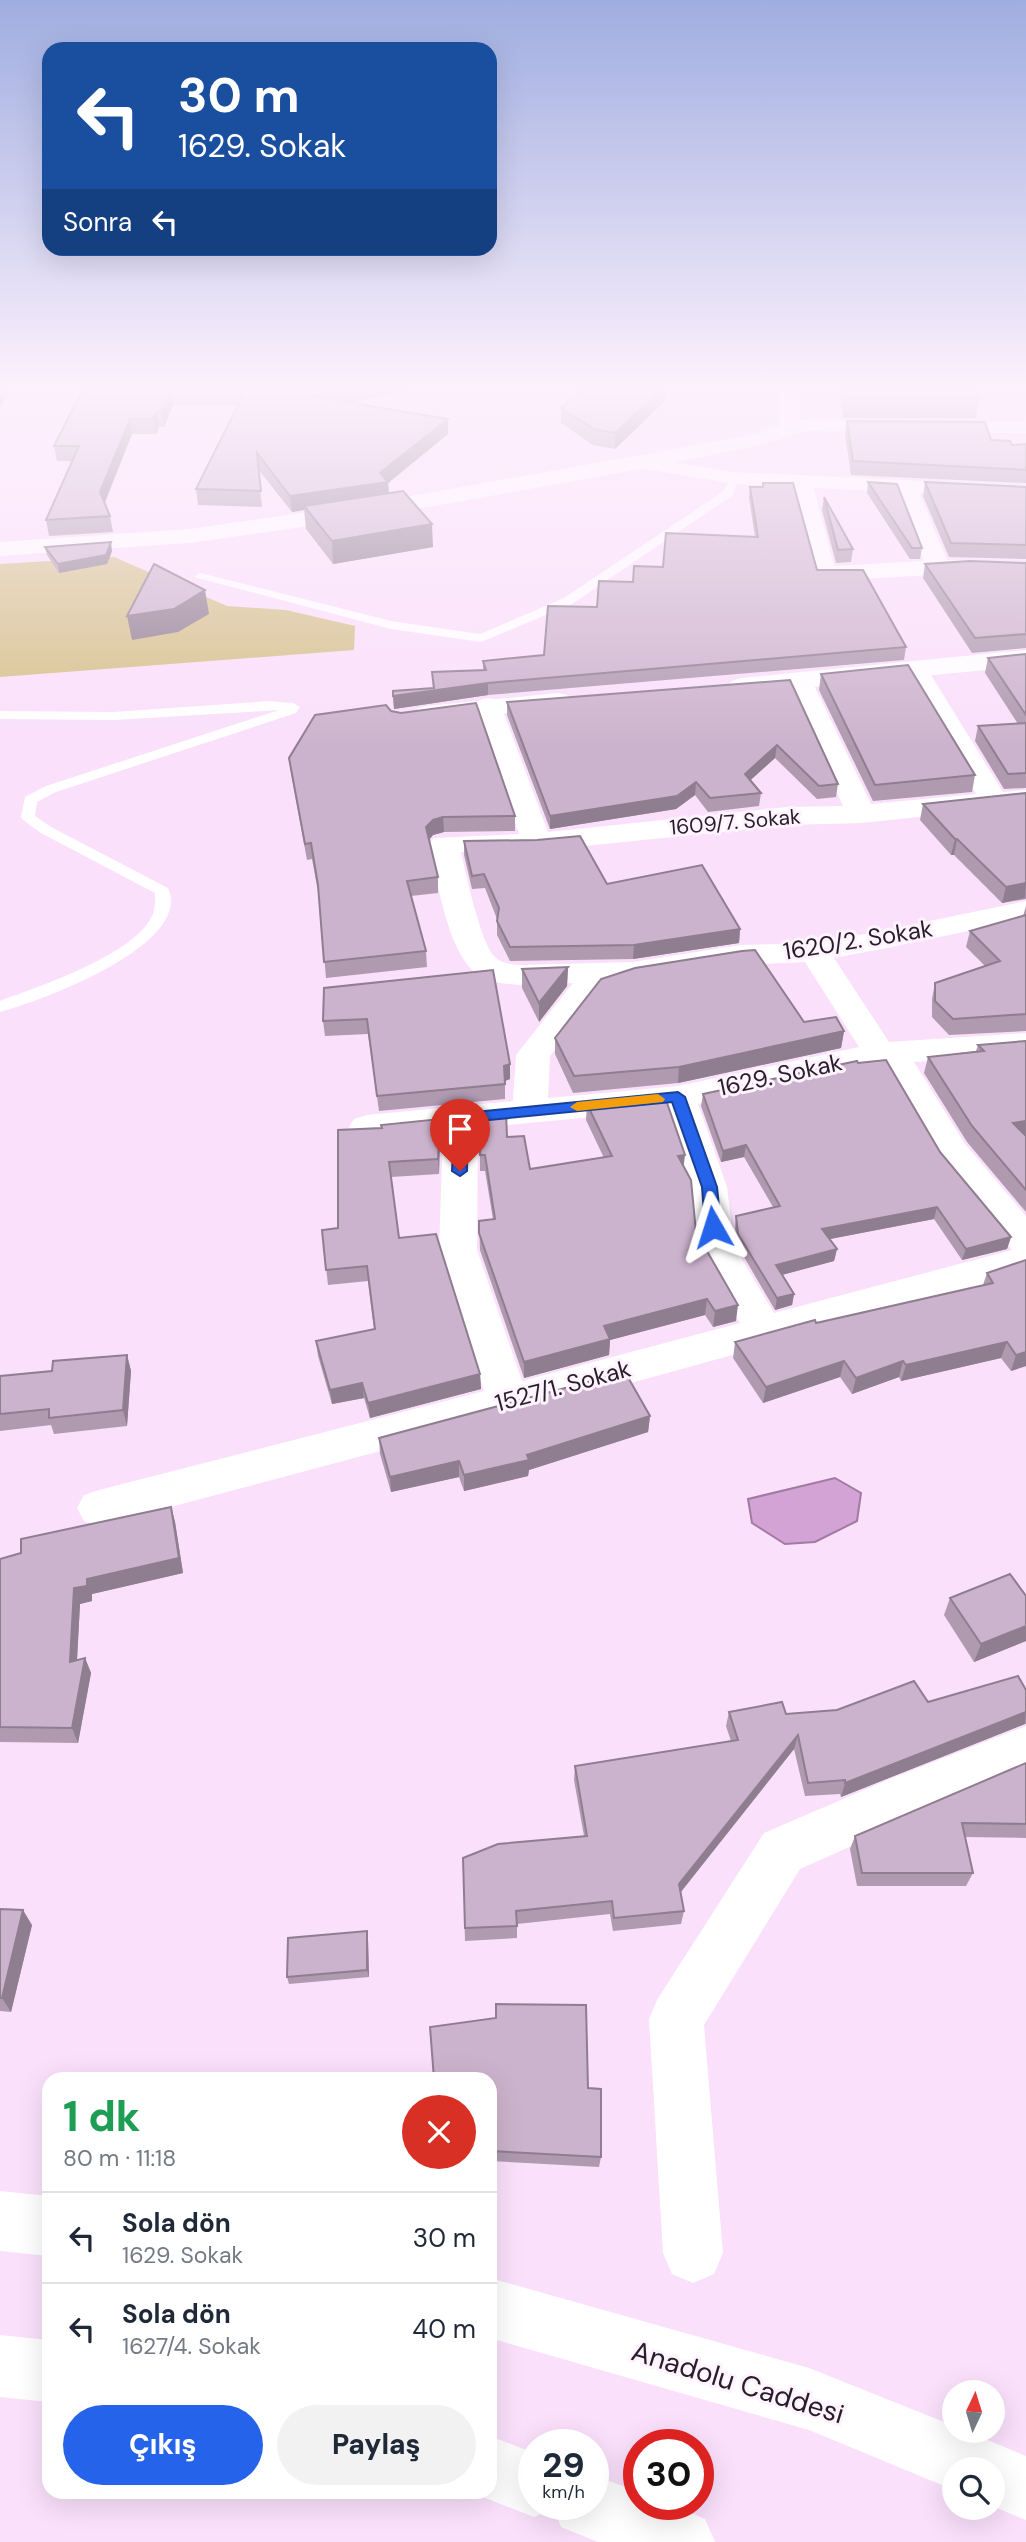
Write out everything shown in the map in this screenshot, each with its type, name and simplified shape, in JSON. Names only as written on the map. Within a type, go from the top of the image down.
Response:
[{"type":"main road","points":[[0,549],[202,534],[374,510]]},
{"type":"main road","points":[[808,510],[824,574],[939,568],[1026,569]]},
{"type":"main road","points":[[913,510],[939,568]]},
{"type":"main road","points":[[718,688],[1026,658]]},
{"type":"main road","points":[[915,670],[995,802]]},
{"type":"main road","points":[[799,681],[861,814]]},
{"type":"main road","points":[[401,718],[488,706],[582,699]]},
{"type":"main road","points":[[488,706],[537,842]]},
{"type":"main road","name":"1609/7. Sokak","points":[[496,972],[480,962],[462,918],[444,844],[537,842],[786,816],[861,814],[1026,798]]},
{"type":"main road","name":"1620/2. Sokak","points":[[456,976],[496,972],[521,975],[633,972],[740,955],[814,952],[1026,910]]},
{"type":"main road","points":[[814,952],[880,1052],[898,1063],[952,1153],[1026,1241]]},
{"type":"main road","points":[[530,1111],[533,1055],[588,986],[633,972]]},
{"type":"main road","name":"1629. Sokak","points":[[367,1127],[678,1097],[880,1052],[1026,1044]]},
{"type":"main road","points":[[678,1097],[709,1187],[715,1247],[765,1332]]},
{"type":"main road","points":[[461,1118],[458,1250],[508,1401]]},
{"type":"main road","name":"1527/1. Sokak","points":[[99,1508],[508,1401],[1026,1260]]},
{"type":"main road","points":[[693,2253],[676,2019],[782,1851],[910,1795],[1026,1749]]},
{"type":"main road","points":[[0,2221],[42,2225]]},
{"type":"main road","name":"Anadolu Caddesi","points":[[497,2310],[809,2399],[952,2457]]},
{"type":"main road","points":[[0,2366],[42,2370]]},
{"type":"main road","points":[[497,2471],[518,2479]]},
{"type":"main road","points":[[1005,2479],[1026,2488]]},
{"type":"main road","points":[[609,2514],[682,2542]]},
{"type":"lane","points":[[200,577],[391,625],[481,638],[568,601],[704,510]]},
{"type":"lane","points":[[0,715],[114,716],[269,705],[293,707],[291,710],[51,789],[30,800],[28,817],[46,830],[163,891],[160,916],[138,940],[106,964],[0,1007]]},
{"type":"shaded area","points":[[114,557],[227,606],[286,610],[355,626],[354,650],[0,677],[0,564]]},
{"type":"shaded area","points":[[835,1478],[861,1493],[857,1521],[815,1542],[785,1544],[752,1523],[748,1499]]},
{"type":"building","points":[[51,510],[107,510],[110,516],[46,520]]},
{"type":"building","points":[[307,510],[419,510],[432,524],[332,541]]},
{"type":"building","points":[[754,510],[800,510],[817,570],[863,570],[906,647],[488,683],[393,696],[393,691],[434,688],[432,672],[486,670],[483,661],[544,655],[548,606],[597,607],[599,581],[633,582],[634,566],[663,567],[666,533],[758,537]]},
{"type":"building","points":[[827,510],[831,510],[853,549],[838,550]]},
{"type":"building","points":[[886,510],[907,510],[922,548],[912,548]]},
{"type":"building","points":[[937,510],[1026,510],[1026,545],[951,543]]},
{"type":"building","points":[[111,542],[106,555],[58,564],[45,547]]},
{"type":"building","points":[[970,561],[1026,563],[1026,634],[975,638],[925,564]]},
{"type":"building","points":[[154,564],[205,590],[174,609],[127,616]]},
{"type":"building","points":[[1026,654],[1026,715],[988,658]]},
{"type":"building","points":[[908,665],[975,775],[875,785],[821,674]]},
{"type":"building","points":[[790,680],[838,784],[819,786],[777,745],[745,774],[761,793],[710,798],[696,782],[677,796],[550,816],[507,702]]},
{"type":"building","points":[[476,703],[515,816],[443,817],[433,820],[426,827],[438,877],[407,881],[426,951],[324,962],[318,885],[311,843],[305,844],[289,758],[315,715],[386,705],[391,711],[401,713]]},
{"type":"building","points":[[1026,723],[1026,773],[1008,774],[978,726]]},
{"type":"building","points":[[1026,793],[1026,883],[1006,887],[955,839],[923,804]]},
{"type":"building","points":[[580,836],[607,884],[702,865],[740,929],[634,945],[510,947],[497,921],[499,908],[484,874],[472,876],[464,841],[537,840]]},
{"type":"building","points":[[1026,915],[1026,1014],[953,1019],[935,1001],[935,983],[1000,961],[970,931]]},
{"type":"building","points":[[755,950],[804,1022],[836,1017],[844,1031],[679,1067],[574,1076],[555,1038],[601,979],[635,968]]},
{"type":"building","points":[[568,967],[539,1003],[522,969]]},
{"type":"building","points":[[493,970],[510,1064],[504,1066],[505,1084],[377,1096],[367,1019],[323,1021],[324,988]]},
{"type":"building","points":[[1026,1041],[1026,1121],[1013,1123],[1026,1136],[1026,1190],[972,1126],[928,1057],[984,1051],[978,1045]]},
{"type":"building","points":[[886,1060],[940,1152],[1011,1237],[966,1249],[937,1207],[822,1229],[837,1249],[776,1265],[794,1294],[777,1298],[738,1234],[736,1216],[780,1206],[746,1145],[723,1151],[703,1094],[857,1061]]},
{"type":"building","points":[[665,1097],[685,1155],[678,1156],[691,1180],[696,1232],[738,1305],[715,1311],[707,1299],[604,1326],[610,1339],[524,1362],[479,1233],[479,1221],[495,1219],[485,1155],[480,1155],[480,1114],[506,1112],[507,1137],[524,1136],[530,1169],[612,1156],[587,1104]]},
{"type":"building","points":[[440,1119],[438,1159],[389,1162],[399,1238],[436,1234],[480,1374],[368,1403],[362,1383],[330,1390],[316,1341],[375,1329],[367,1266],[326,1270],[322,1230],[338,1228],[338,1130],[382,1128],[381,1125]]},
{"type":"building","points":[[1026,1260],[1026,1352],[1016,1355],[1007,1342],[906,1365],[903,1361],[856,1378],[844,1361],[766,1387],[735,1342],[815,1320],[816,1323],[993,1283],[987,1273]]},
{"type":"building","points":[[127,1355],[123,1410],[49,1418],[49,1409],[0,1414],[0,1376],[52,1371],[53,1361]]},
{"type":"building","points":[[625,1372],[650,1416],[527,1455],[529,1460],[464,1475],[459,1461],[390,1477],[379,1438]]},
{"type":"building","points":[[171,1507],[179,1558],[87,1579],[87,1586],[74,1588],[70,1662],[85,1658],[72,1728],[0,1727],[0,1559],[21,1553],[21,1539]]},
{"type":"building","points":[[1010,1574],[1026,1596],[1026,1626],[981,1644],[950,1598]]},
{"type":"building","points":[[1018,1676],[1026,1690],[1026,1712],[845,1783],[845,1780],[808,1783],[798,1735],[679,1884],[684,1911],[614,1918],[612,1901],[516,1911],[517,1926],[465,1928],[463,1858],[498,1844],[587,1836],[575,1766],[738,1740],[729,1712],[782,1702],[786,1714],[837,1710],[914,1681],[928,1702]]},
{"type":"building","points":[[1026,1763],[1026,1824],[962,1823],[973,1873],[862,1873],[855,1836]]},
{"type":"building","points":[[0,1909],[23,1910],[2,1998],[0,1998]]},
{"type":"building","points":[[367,1931],[367,1970],[287,1977],[288,1938]]},
{"type":"building","points":[[496,2004],[586,2005],[588,2088],[601,2089],[601,2157],[497,2151],[497,2072],[433,2072],[430,2027],[496,2018]]},
{"type":"slow traffic","points":[[577,1107],[658,1099]]},
{"type":"route","points":[[460,1171],[461,1118],[678,1097],[709,1187],[713,1227]]}]
